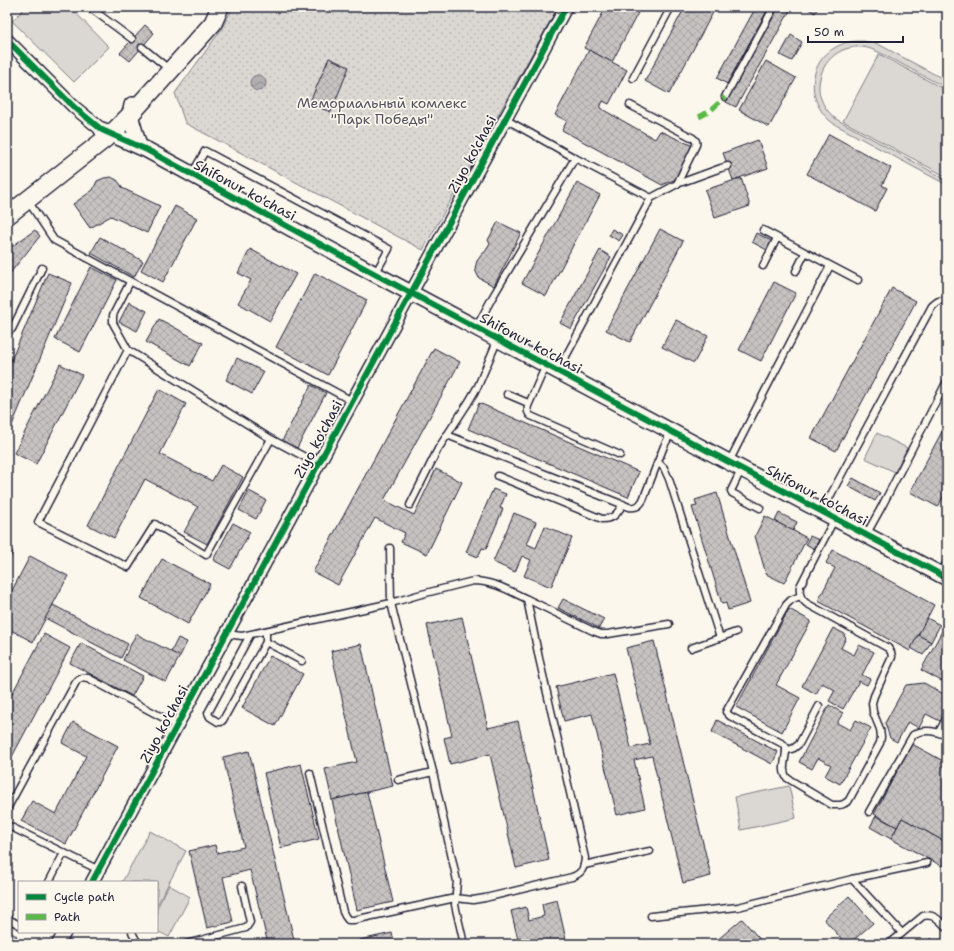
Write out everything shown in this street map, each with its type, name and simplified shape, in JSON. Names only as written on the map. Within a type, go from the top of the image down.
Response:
[{"type":"main road","points":[[168,68],[206,19],[212,7]]},
{"type":"main road","points":[[7,216],[28,200],[106,133],[213,23],[220,7]]},
{"type":"main road","points":[[7,202],[106,133]]},
{"type":"street","name":"Ziyo ko'chasi","points":[[94,881],[505,119],[546,35],[566,7]]},
{"type":"street","points":[[7,40],[74,108],[106,133]]},
{"type":"street","points":[[131,108],[139,146]]},
{"type":"street","name":"Shifonur ko'chasi","points":[[106,133],[139,146],[375,274],[866,535],[945,571]]},
{"type":"street","points":[[58,944],[64,933]]},
{"type":"lane","points":[[89,7],[132,39]]},
{"type":"lane","points":[[633,78],[671,7]]},
{"type":"lane","points":[[725,97],[774,7]]},
{"type":"lane","points":[[142,47],[168,68]]},
{"type":"lane","points":[[630,105],[695,140],[696,145],[677,184]]},
{"type":"lane","points":[[505,119],[575,158],[652,198]]},
{"type":"lane","points":[[192,175],[205,151],[389,249],[375,274]]},
{"type":"lane","points":[[476,328],[492,298],[575,158]]},
{"type":"lane","points":[[620,455],[531,416],[527,410],[528,403],[552,368],[652,198],[677,184],[728,166]]},
{"type":"lane","points":[[28,200],[54,240],[352,401]]},
{"type":"lane","points":[[763,230],[858,280]]},
{"type":"lane","points":[[763,266],[777,238]]},
{"type":"lane","points":[[796,271],[805,253]]},
{"type":"lane","points":[[760,508],[732,493],[736,465],[766,389],[830,266]]},
{"type":"lane","points":[[7,325],[12,329],[42,268]]},
{"type":"lane","points":[[130,282],[113,315],[113,323],[128,350],[271,439],[318,464]]},
{"type":"lane","points":[[800,596],[791,600],[786,605],[726,712],[730,716],[786,747],[784,774],[787,778],[832,805],[845,804],[849,800],[882,737],[873,712],[872,703],[892,657],[891,652],[888,648],[806,603],[800,596],[800,586],[829,515],[840,476],[932,306],[941,300],[947,302]]},
{"type":"lane","points":[[410,505],[438,449],[478,386],[498,339]]},
{"type":"lane","points":[[128,350],[38,522],[128,567],[155,524],[206,555],[271,439]]},
{"type":"lane","points":[[866,535],[947,381]]},
{"type":"lane","points":[[507,394],[528,403]]},
{"type":"lane","points":[[447,435],[629,507],[634,507],[639,505],[644,500],[664,446],[672,431]]},
{"type":"lane","points":[[658,462],[664,468],[669,479],[720,638]]},
{"type":"lane","points":[[498,476],[602,519],[613,517],[618,513],[623,504]]},
{"type":"lane","points":[[390,548],[391,603],[433,772],[457,881],[455,904],[464,944]]},
{"type":"lane","points":[[226,634],[242,636],[250,635],[391,603],[473,581],[480,581],[499,586],[601,634],[669,624]]},
{"type":"lane","points":[[310,773],[343,912],[348,920],[354,920],[455,898],[473,900],[485,898],[572,877],[578,874],[584,865],[585,858],[527,599]]},
{"type":"lane","points":[[250,635],[208,713],[210,718],[218,722],[223,720],[266,642],[266,631]]},
{"type":"lane","points":[[691,648],[736,632]]},
{"type":"lane","points":[[266,642],[302,661]]},
{"type":"lane","points":[[7,809],[79,678],[88,678],[177,725]]},
{"type":"lane","points":[[786,750],[794,748],[799,744],[819,706]]},
{"type":"lane","points":[[939,732],[947,717]]},
{"type":"lane","points":[[869,812],[913,734],[930,731],[939,732],[947,736]]},
{"type":"lane","points":[[398,780],[433,772]]},
{"type":"lane","points":[[7,825],[99,870]]},
{"type":"lane","points":[[584,865],[650,851]]},
{"type":"lane","points":[[50,881],[64,853]]},
{"type":"lane","points":[[652,916],[738,907],[852,878],[927,863]]},
{"type":"lane","points":[[852,878],[902,933]]},
{"type":"lane","points":[[186,944],[246,928],[250,922],[242,886]]},
{"type":"lane","points":[[889,944],[923,916],[932,915],[947,928]]},
{"type":"lane","points":[[7,918],[18,924]]},
{"type":"lane","points":[[132,933],[138,944]]},
{"type":"green space","points":[[26,7],[70,7],[109,47],[74,82],[12,21]]},
{"type":"green space","name":"Мемориальный комлекс \"Парк Победы\"","points":[[233,7],[558,7],[423,250],[185,123],[175,93],[221,30]]},
{"type":"green space","points":[[858,41],[878,44],[947,81],[947,88],[878,52],[862,47],[854,47],[838,52],[826,63],[822,71],[819,91],[822,101],[828,111],[836,119],[947,180],[947,185],[834,124],[818,105],[814,94],[813,82],[821,61],[829,52],[840,45]]},
{"type":"green space","points":[[879,54],[947,91],[947,177],[843,121]]},
{"type":"green space","points":[[877,433],[907,448],[895,472],[865,458]]},
{"type":"green space","points":[[789,786],[796,818],[741,830],[735,797]]},
{"type":"green space","points":[[150,831],[186,851],[158,903],[158,881],[123,881]]},
{"type":"green space","points":[[169,885],[190,897],[169,937],[158,932],[158,906]]},
{"type":"water","points":[[258,75],[265,80],[266,83],[261,90],[258,91],[251,86],[250,83],[255,76]]},
{"type":"building","points":[[606,7],[641,7],[612,62],[584,48]]},
{"type":"building","points":[[685,7],[716,7],[669,94],[645,81]]},
{"type":"building","points":[[756,7],[769,7],[727,84],[717,78]]},
{"type":"building","points":[[779,7],[792,7],[736,107],[726,102]]},
{"type":"building","points":[[805,7],[818,7],[815,13]]},
{"type":"building","points":[[145,25],[154,33],[130,61],[120,53]]},
{"type":"building","points":[[791,35],[802,42],[792,61],[780,55]]},
{"type":"building","points":[[589,50],[627,70],[609,104],[603,101],[600,108],[655,139],[660,131],[693,146],[676,179],[662,185],[562,130],[567,121],[555,115]]},
{"type":"building","points":[[329,58],[349,67],[331,112],[309,104]]},
{"type":"building","points":[[766,61],[796,78],[769,127],[739,110]]},
{"type":"building","points":[[829,134],[891,168],[882,185],[887,188],[875,211],[807,174]]},
{"type":"building","points":[[758,140],[768,168],[733,180],[723,153]]},
{"type":"building","points":[[111,177],[117,180],[122,188],[160,206],[147,233],[111,216],[90,228],[73,204],[93,190],[97,181]]},
{"type":"building","points":[[741,178],[750,206],[715,218],[705,190]]},
{"type":"building","points":[[577,183],[600,195],[546,296],[522,283]]},
{"type":"building","points":[[175,206],[197,218],[163,282],[141,270]]},
{"type":"building","points":[[498,222],[521,233],[494,286],[479,278],[475,268],[477,261],[490,244],[488,240]]},
{"type":"building","points":[[612,229],[623,235],[619,241],[609,235]]},
{"type":"building","points":[[660,229],[683,241],[630,342],[606,330]]},
{"type":"building","points":[[35,230],[40,236],[7,277],[7,250]]},
{"type":"building","points":[[756,233],[772,241],[767,250],[752,242]]},
{"type":"building","points":[[100,237],[143,261],[134,277],[91,253]]},
{"type":"building","points":[[250,249],[296,274],[270,321],[238,303],[251,280],[238,273]]},
{"type":"building","points":[[600,250],[611,257],[571,329],[560,323]]},
{"type":"building","points":[[91,267],[117,280],[80,352],[55,339]]},
{"type":"building","points":[[48,273],[72,283],[7,437],[7,370]]},
{"type":"building","points":[[315,273],[367,300],[328,375],[276,347]]},
{"type":"building","points":[[774,282],[796,293],[761,361],[739,350]]},
{"type":"building","points":[[892,288],[916,301],[836,451],[811,438]]},
{"type":"building","points":[[129,302],[147,311],[137,331],[119,322]]},
{"type":"building","points":[[159,319],[203,343],[190,366],[146,342]]},
{"type":"building","points":[[676,320],[708,336],[694,363],[662,347]]},
{"type":"building","points":[[434,348],[460,362],[384,500],[414,515],[436,469],[462,482],[427,554],[401,542],[405,533],[375,518],[338,585],[313,572]]},
{"type":"building","points":[[237,358],[264,372],[252,394],[226,380]]},
{"type":"building","points":[[60,364],[82,375],[36,464],[14,453]]},
{"type":"building","points":[[311,385],[326,393],[297,448],[282,441]]},
{"type":"building","points":[[159,389],[186,404],[160,454],[212,481],[221,465],[243,477],[207,544],[184,532],[198,507],[145,479],[114,538],[88,525]]},
{"type":"building","points":[[479,403],[639,472],[628,497],[468,429]]},
{"type":"building","points":[[947,422],[947,489],[938,507],[910,492]]},
{"type":"building","points":[[853,478],[880,493],[875,501],[848,486]]},
{"type":"building","points":[[493,489],[506,494],[500,508],[503,509],[486,549],[482,548],[478,557],[466,552]]},
{"type":"building","points":[[249,491],[266,500],[256,519],[239,510]]},
{"type":"building","points":[[717,493],[750,603],[728,610],[726,603],[722,604],[692,507],[697,506],[695,500]]},
{"type":"building","points":[[514,513],[536,522],[527,544],[536,548],[545,526],[572,538],[551,587],[524,576],[531,560],[522,556],[515,572],[493,562]]},
{"type":"building","points":[[779,513],[797,522],[793,531],[775,521]]},
{"type":"building","points":[[765,516],[807,538],[784,583],[766,574],[755,536]]},
{"type":"building","points":[[233,523],[250,532],[230,569],[213,560]]},
{"type":"building","points":[[810,536],[819,540],[814,549],[806,544]]},
{"type":"building","points":[[7,549],[13,552],[7,563]]},
{"type":"building","points":[[833,550],[934,605],[910,651],[818,601],[835,568],[826,563]]},
{"type":"building","points":[[30,556],[68,576],[33,642],[7,628],[7,600]]},
{"type":"building","points":[[162,559],[210,584],[188,624],[141,598]]},
{"type":"building","points":[[563,599],[604,619],[599,628],[558,608]]},
{"type":"building","points":[[53,605],[128,644],[121,658],[45,618]]},
{"type":"building","points":[[789,609],[811,621],[776,685],[800,698],[782,732],[736,707]]},
{"type":"building","points":[[462,617],[488,728],[518,721],[549,860],[516,868],[490,754],[450,764],[444,738],[452,736],[427,625]]},
{"type":"building","points":[[927,618],[940,625],[931,642],[918,635]]},
{"type":"building","points":[[947,622],[947,684],[921,670]]},
{"type":"building","points":[[833,628],[845,634],[844,636],[846,638],[841,648],[854,655],[859,645],[874,652],[862,675],[870,679],[867,685],[859,681],[843,709],[829,701],[835,690],[822,683],[816,694],[802,686]]},
{"type":"building","points":[[44,634],[70,648],[7,766],[7,703]]},
{"type":"building","points":[[136,634],[180,656],[166,682],[123,660]]},
{"type":"building","points":[[918,635],[931,642],[923,655],[911,648]]},
{"type":"building","points":[[178,638],[187,642],[180,656],[171,652]]},
{"type":"building","points":[[654,641],[711,876],[683,883],[652,756],[634,760],[645,808],[617,815],[592,714],[564,721],[556,687],[613,673],[631,748],[650,744],[626,648]]},
{"type":"building","points":[[81,643],[143,676],[132,696],[70,663]]},
{"type":"building","points":[[361,644],[393,786],[332,800],[325,769],[357,762],[331,651]]},
{"type":"building","points":[[270,656],[303,674],[275,726],[242,708]]},
{"type":"building","points":[[924,683],[947,696],[947,712],[942,722],[926,714],[919,728],[908,722],[897,742],[890,738],[885,723],[906,685]]},
{"type":"building","points":[[829,705],[843,713],[837,723],[850,730],[856,720],[871,728],[840,784],[825,776],[831,765],[818,758],[812,769],[799,762]]},
{"type":"building","points":[[717,720],[778,752],[772,764],[712,732]]},
{"type":"building","points":[[73,722],[118,746],[66,844],[21,821],[32,801],[56,814],[86,756],[62,743]]},
{"type":"building","points":[[912,744],[947,763],[947,843],[902,818],[897,827],[874,814]]},
{"type":"building","points":[[249,751],[295,944],[268,944],[250,870],[223,877],[233,922],[207,928],[189,851],[215,845],[217,853],[244,847],[223,757]]},
{"type":"building","points":[[301,764],[319,839],[281,848],[264,773]]},
{"type":"building","points":[[367,792],[393,902],[357,910],[332,800]]},
{"type":"building","points":[[876,816],[897,827],[891,839],[870,827]]},
{"type":"building","points":[[902,818],[947,843],[947,857],[942,866],[891,839]]},
{"type":"building","points":[[849,896],[873,923],[849,944],[846,944],[824,919]]},
{"type":"building","points":[[557,900],[567,944],[519,944],[511,911],[526,907],[529,920],[544,916],[542,904]]},
{"type":"building","points":[[742,919],[764,944],[719,944],[716,941]]},
{"type":"building","points":[[7,931],[17,936],[12,944],[7,944]]},
{"type":"building","points":[[392,933],[395,944],[360,944],[360,940]]},
{"type":"building","points":[[931,938],[936,944],[924,944]]},
{"type":"marked path","points":[[699,117],[710,111],[725,97]]},
{"type":"cycle path","points":[[93,881],[566,7]]},
{"type":"cycle path","points":[[7,40],[74,107],[102,130],[147,150],[375,274],[947,578]]}]
